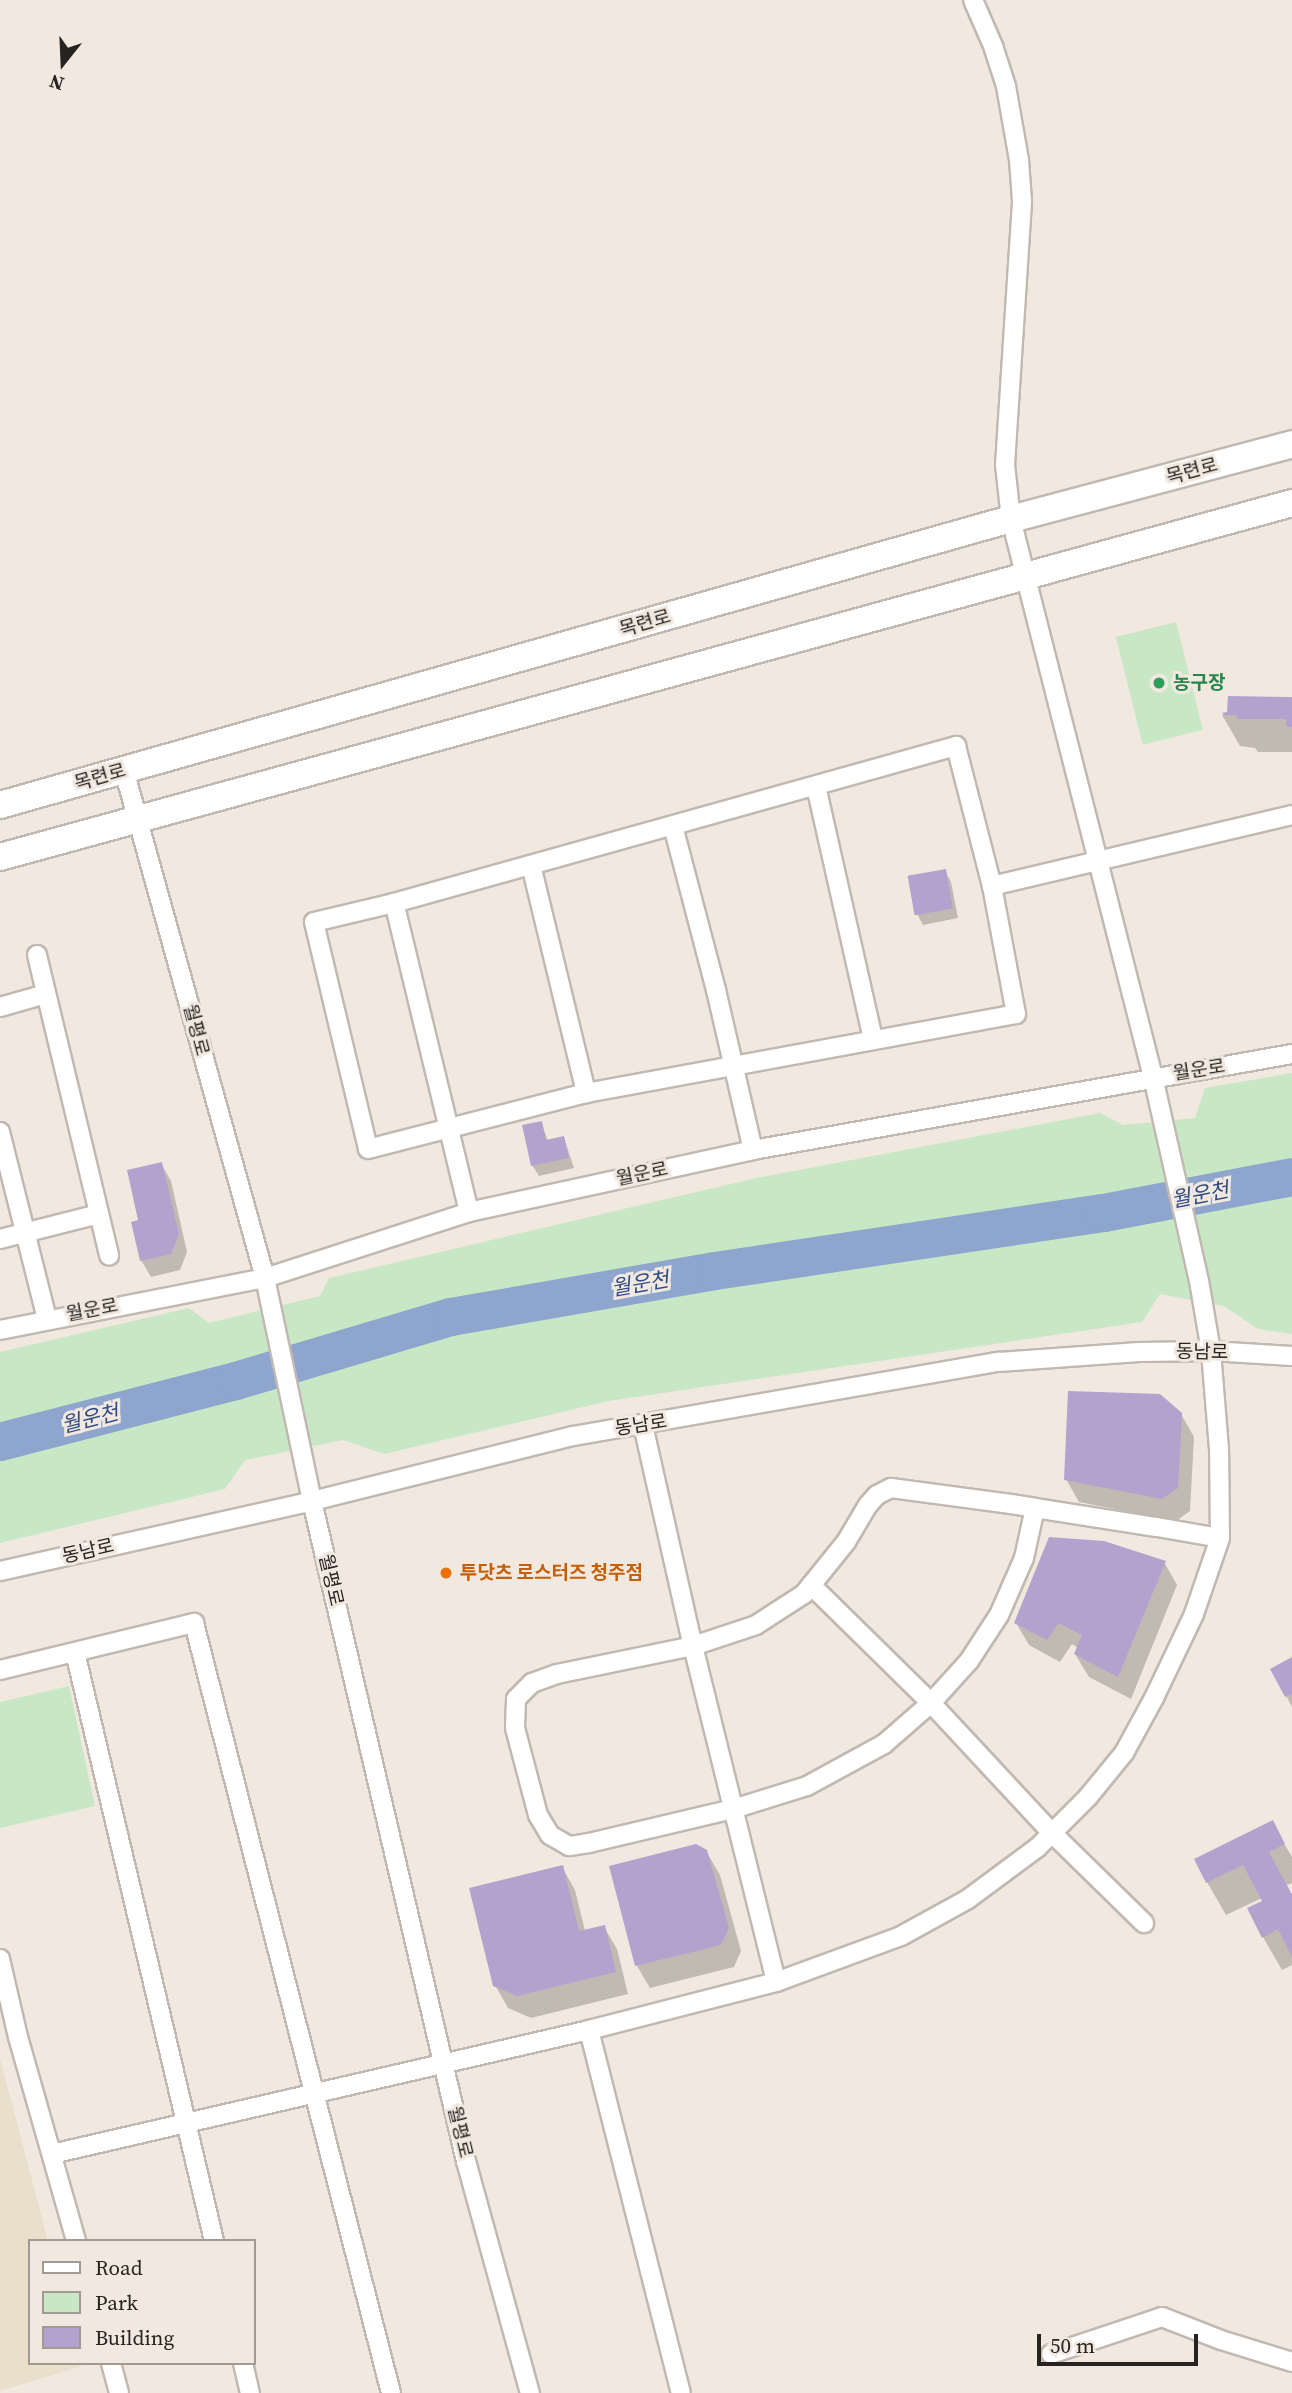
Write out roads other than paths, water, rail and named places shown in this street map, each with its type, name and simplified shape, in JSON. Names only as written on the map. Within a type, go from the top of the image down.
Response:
[{"type":"street","points":[[52,2154],[589,2030],[776,1982],[901,1936],[968,1899],[1037,1848],[1088,1797],[1124,1753],[1194,1614],[1220,1538],[1219,1448],[1211,1351],[1199,1281],[1153,1077],[1011,519],[1005,465],[1022,201],[1019,160],[1006,86],[994,48],[972,0]]},
{"type":"street","name":"목련로","points":[[0,805],[1011,519],[1292,443]]},
{"type":"street","points":[[0,858],[1292,503]]},
{"type":"street","points":[[956,746],[992,886],[1016,1014],[586,1093],[448,1126],[368,1149],[314,922],[394,903],[816,786],[956,746]]},
{"type":"street","name":"월평로","points":[[124,770],[265,1278],[312,1501],[443,2064],[530,2393]]},
{"type":"street","points":[[816,786],[873,1039]]},
{"type":"street","points":[[992,886],[1292,815]]},
{"type":"street","points":[[673,826],[752,1150]]},
{"type":"street","points":[[531,865],[586,1093]]},
{"type":"street","points":[[394,903],[469,1212]]},
{"type":"street","points":[[37,955],[109,1256]]},
{"type":"street","points":[[0,1007],[46,994]]},
{"type":"street","name":"월운로","points":[[0,1330],[265,1278],[469,1212],[752,1150],[1292,1054]]},
{"type":"street","points":[[0,1132],[47,1319]]},
{"type":"street","points":[[0,1239],[99,1214]]},
{"type":"street","name":"동남로","points":[[0,1571],[312,1501],[573,1436],[643,1426],[999,1362],[1139,1352],[1211,1351],[1292,1356]]},
{"type":"street","points":[[643,1426],[693,1646],[776,1982]]},
{"type":"street","points":[[1035,1508],[1024,1558],[999,1615],[969,1661],[931,1703],[884,1744],[807,1786],[733,1809],[569,1846],[550,1835],[538,1815],[515,1728],[516,1699],[532,1684],[569,1671],[693,1646],[756,1625],[804,1594],[846,1542],[868,1505],[877,1495],[891,1488],[1035,1508],[1220,1538]]},
{"type":"street","points":[[811,1585],[931,1703],[1052,1833],[1144,1923]]},
{"type":"street","points":[[0,1670],[194,1623],[391,2393]]},
{"type":"street","points":[[75,1652],[214,2239]]},
{"type":"street","points":[[0,1959],[75,2239]]},
{"type":"street","points":[[589,2030],[681,2393]]},
{"type":"street","points":[[1051,2354],[1162,2317],[1221,2340],[1292,2362]]},
{"type":"street","points":[[112,2365],[119,2393]]},
{"type":"street","points":[[243,2365],[250,2393]]},
{"type":"waterway","name":"월운천","points":[[0,1442],[236,1381],[451,1317],[715,1271],[1104,1213],[1292,1177]]},
{"type":"place","name":"농구장","points":[[1159,683]]},
{"type":"place","name":"투닷츠 로스터즈 청주점","points":[[446,1573]]}]
